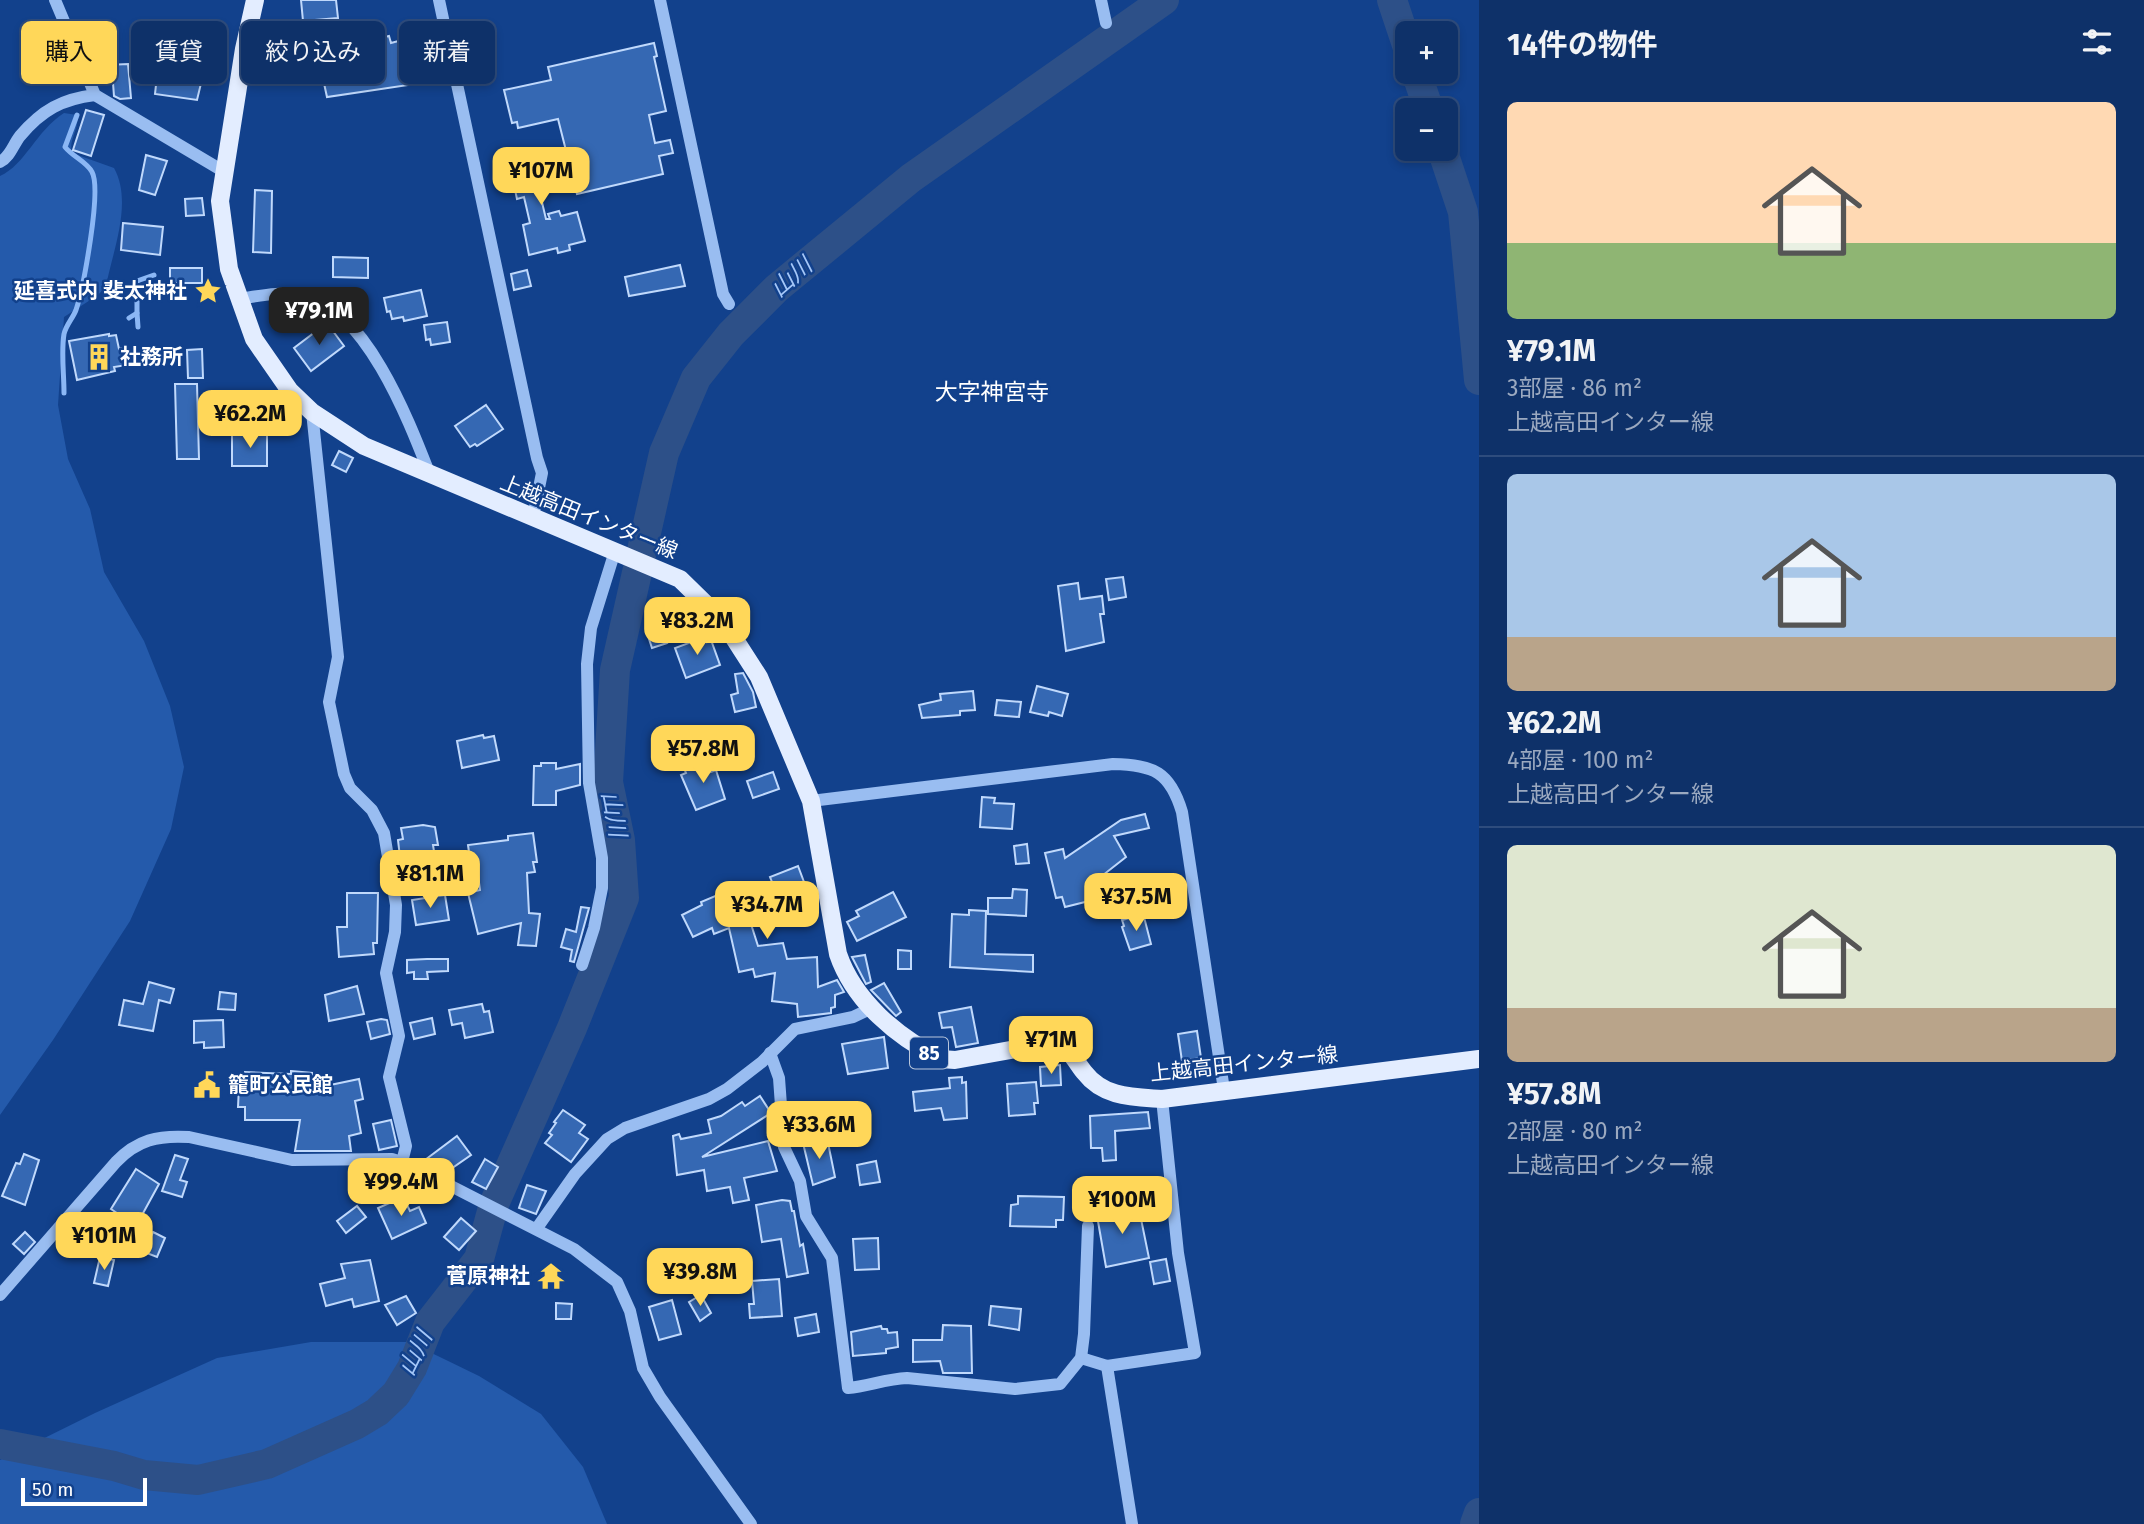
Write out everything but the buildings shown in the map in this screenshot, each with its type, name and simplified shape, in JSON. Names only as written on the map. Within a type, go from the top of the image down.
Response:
[{"type":"main road","name":"上越高田インター線","points":[[255,0],[223,171],[220,201],[229,269],[254,339],[290,391],[312,412],[364,446],[680,579],[723,621],[759,677],[811,801],[838,954],[844,972],[870,1009],[941,1059],[955,1060],[1060,1041],[1087,1076],[1101,1088],[1113,1094],[1162,1099],[1479,1059]]},
{"type":"street","points":[[54,0],[95,95],[223,171]]},
{"type":"street","points":[[439,0],[542,473],[533,517]]},
{"type":"street","points":[[660,0],[723,294],[729,304]]},
{"type":"street","points":[[1101,0],[1106,23]]},
{"type":"street","points":[[0,162],[5,160],[20,137],[47,111],[69,98],[95,95]]},
{"type":"street","points":[[238,299],[275,293],[304,295],[328,306],[349,324],[395,391],[430,475]]},
{"type":"street","points":[[312,412],[338,657],[329,702],[344,774],[350,788],[372,810],[384,833],[396,905],[395,932],[386,973],[399,1036],[389,1077],[407,1146],[402,1161]]},
{"type":"street","points":[[582,965],[594,928],[602,888],[602,858],[589,783],[587,664],[591,628],[619,553]]},
{"type":"street","points":[[811,801],[1113,764],[1141,765],[1159,773],[1175,791],[1182,812],[1224,1090]]},
{"type":"street","points":[[537,1228],[581,1167],[607,1139],[625,1128],[709,1099],[748,1074],[795,1029],[853,1017],[870,1009]]},
{"type":"street","points":[[770,1053],[779,1077],[784,1147],[800,1181],[806,1216],[832,1258],[848,1388],[907,1378],[1015,1389],[1059,1384],[1080,1358],[1084,1334],[1088,1226]]},
{"type":"street","points":[[1080,1358],[1107,1366],[1195,1353],[1178,1252],[1162,1099]]},
{"type":"street","points":[[0,1295],[116,1162],[141,1142],[172,1136],[292,1160],[363,1157],[402,1161],[537,1228],[575,1250],[617,1282],[630,1311],[643,1368],[751,1524]]},
{"type":"street","points":[[1107,1366],[1132,1524]]},
{"type":"shaded area","points":[[64,113],[77,115],[72,153],[114,168],[122,196],[122,211],[106,286],[98,295],[64,317],[58,405],[68,459],[90,509],[104,572],[144,641],[170,706],[184,767],[171,829],[130,921],[53,1040],[0,1115],[0,176],[17,164],[54,120]]},
{"type":"shaded area","points":[[311,1342],[409,1342],[479,1376],[541,1414],[583,1467],[607,1524],[0,1524],[0,1460],[95,1413],[217,1358]]},
{"type":"waterway","name":"山川","points":[[0,1444],[114,1466],[144,1475],[198,1480],[267,1464],[357,1424],[377,1412],[396,1394],[412,1368],[430,1322],[479,1259],[494,1204],[572,1028],[624,898],[620,840],[608,782],[615,670],[664,453],[696,378],[731,334],[777,288],[911,178],[1164,0]]},
{"type":"waterway","points":[[1392,0],[1399,21]]},
{"type":"waterway","points":[[1420,84],[1425,98]]},
{"type":"waterway","points":[[64,393],[64,334],[79,299],[87,262],[95,198],[92,172],[65,147],[77,115]]},
{"type":"waterway","points":[[1446,161],[1463,212],[1479,380]]},
{"type":"waterway","points":[[129,318],[137,313],[137,281],[154,275]]},
{"type":"waterway","points":[[137,313],[138,327]]},
{"type":"waterway","points":[[1475,1524],[1479,1513]]},
{"type":"place","name":"延喜式内 斐太神社","points":[[208,291]]},
{"type":"place","name":"社務所","points":[[99,357]]},
{"type":"place","name":"籠町公民館","points":[[207,1085]]},
{"type":"place","name":"菅原神社","points":[[551,1276]]},
{"type":"district","name":"大字神宮寺","points":[[992,392]]}]
